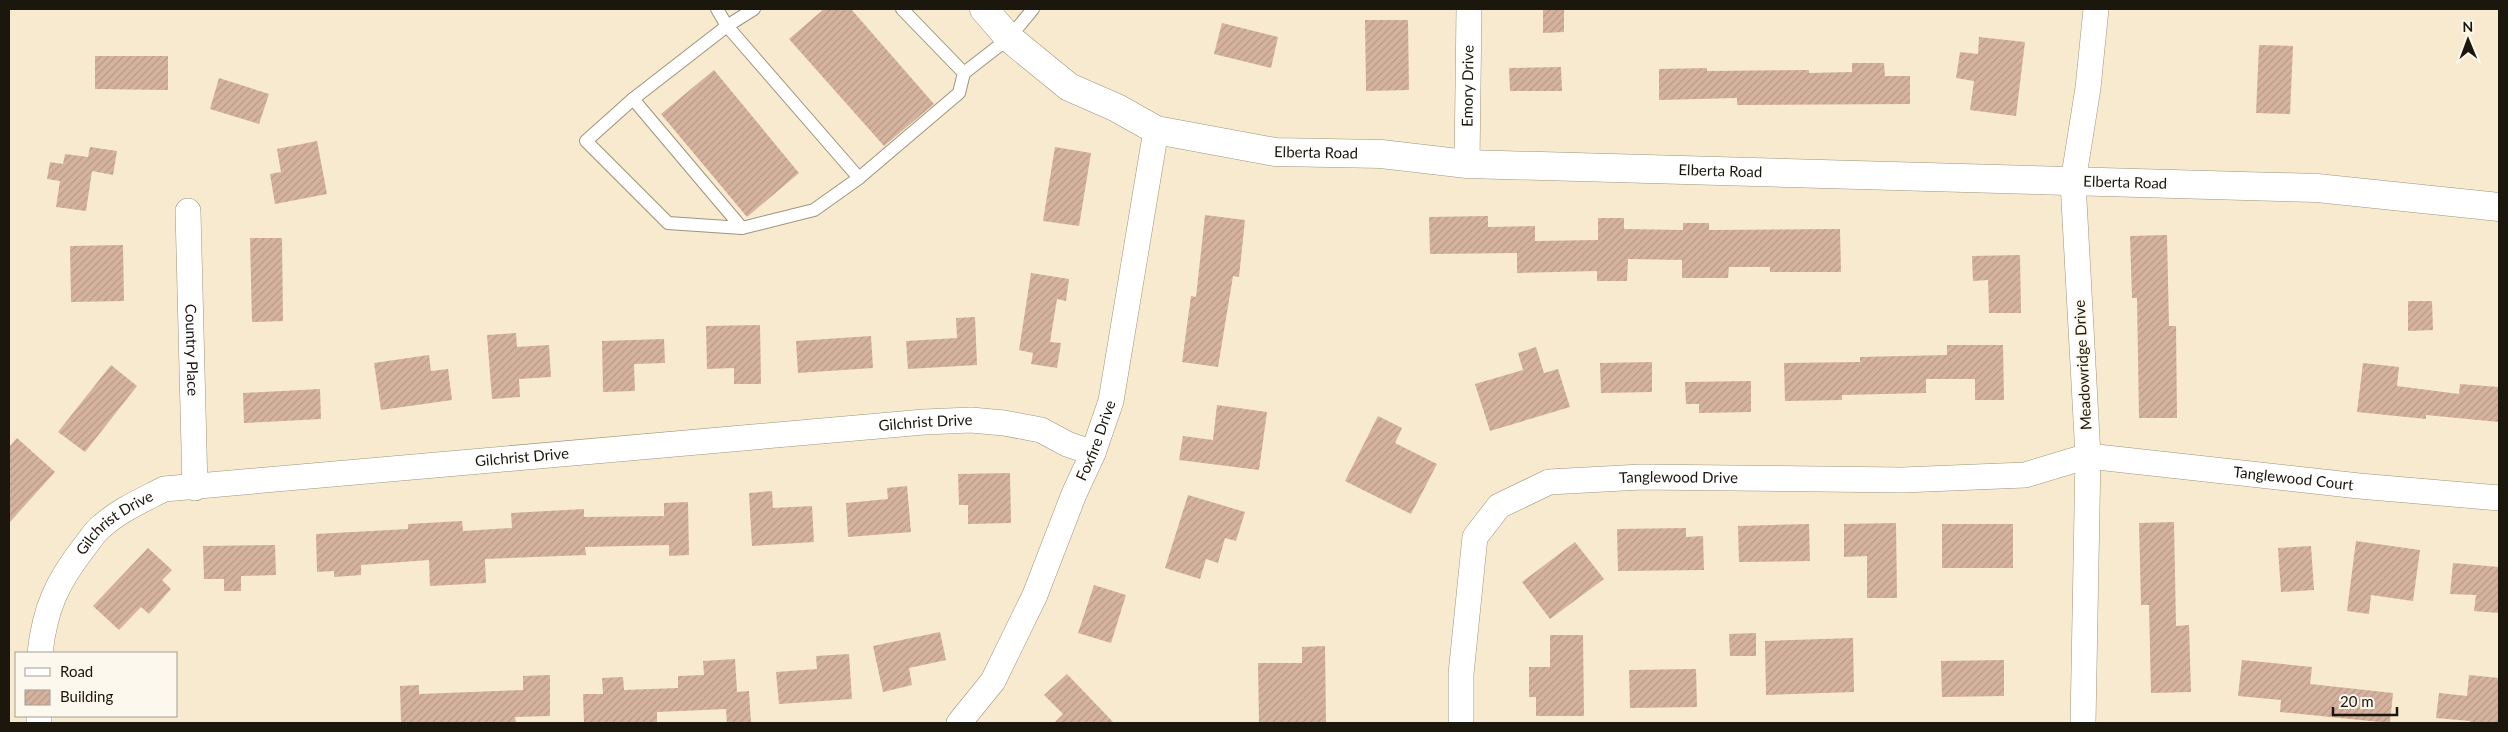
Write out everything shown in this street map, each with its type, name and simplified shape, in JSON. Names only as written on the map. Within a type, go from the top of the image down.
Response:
[{"type":"street","name":"Elberta Road","points":[[984,9],[1009,38],[1069,87],[1117,108],[1156,130],[1275,152],[1381,154],[1467,164],[2317,188],[2499,207]]},
{"type":"street","name":"Emory Drive","points":[[1467,164],[1469,9]]},
{"type":"street","name":"Meadowridge Drive","points":[[2083,723],[2088,456],[2073,182],[2088,88],[2096,9]]},
{"type":"street","name":"Foxfire Drive","points":[[958,723],[993,681],[1035,595],[1074,494],[1093,453],[1111,401],[1156,130]]},
{"type":"street","name":"Country Place","points":[[188,211],[195,488]]},
{"type":"street","name":"Gilchrist Drive","points":[[40,652],[42,631],[54,591],[74,560],[101,526],[130,506],[164,489],[195,488],[924,422],[971,420],[1041,430],[1067,444],[1093,453]]},
{"type":"street","name":"Tanglewood Court","points":[[2088,456],[2349,485],[2499,498]]},
{"type":"street","name":"Tanglewood Drive","points":[[1461,723],[1461,674],[1474,537],[1499,506],[1549,482],[1641,476],[1902,480],[2025,475],[2088,456]]},
{"type":"lane","points":[[717,9],[727,26],[859,178]]},
{"type":"lane","points":[[754,9],[727,26],[633,99],[586,141],[668,223],[742,228],[814,210],[859,178],[959,93],[964,72],[1009,38],[1034,9]]},
{"type":"lane","points":[[902,9],[964,72]]},
{"type":"lane","points":[[633,99],[742,228]]},
{"type":"building","points":[[824,9],[851,9],[934,104],[884,146],[789,39]]},
{"type":"building","points":[[1543,9],[1564,9],[1564,32],[1543,33]]},
{"type":"building","points":[[1365,20],[1408,20],[1409,90],[1366,91]]},
{"type":"building","points":[[1222,23],[1278,37],[1271,68],[1214,54]]},
{"type":"building","points":[[1979,37],[2025,42],[2016,116],[1970,110],[1974,81],[1956,78],[1960,52],[1978,54]]},
{"type":"building","points":[[2259,45],[2293,46],[2290,114],[2256,113]]},
{"type":"building","points":[[95,56],[168,56],[168,90],[95,89]]},
{"type":"building","points":[[1852,63],[1884,63],[1885,76],[1910,76],[1910,104],[1737,105],[1737,98],[1659,100],[1659,69],[1707,68],[1707,71],[1809,70],[1809,73],[1852,72]]},
{"type":"building","points":[[1561,67],[1562,91],[1510,91],[1509,68]]},
{"type":"building","points":[[714,70],[799,173],[747,217],[661,114]]},
{"type":"building","points":[[219,78],[269,94],[259,124],[210,109]]},
{"type":"building","points":[[317,141],[327,194],[275,204],[270,174],[281,172],[277,149]]},
{"type":"building","points":[[90,147],[117,151],[113,175],[92,171],[86,211],[56,207],[60,181],[47,179],[50,162],[63,164],[65,154],[88,157]]},
{"type":"building","points":[[1055,147],[1091,153],[1079,226],[1043,221]]},
{"type":"building","points":[[1205,215],[1245,220],[1239,277],[1233,276],[1218,367],[1182,362],[1191,296],[1196,297]]},
{"type":"building","points":[[1488,216],[1488,227],[1535,226],[1535,241],[1598,240],[1598,218],[1624,218],[1624,229],[1683,230],[1683,223],[1709,223],[1709,230],[1840,229],[1841,272],[1770,272],[1770,267],[1729,267],[1728,278],[1682,278],[1682,260],[1628,259],[1627,281],[1597,281],[1597,271],[1517,273],[1517,253],[1430,254],[1429,217]]},
{"type":"building","points":[[2167,235],[2169,326],[2176,326],[2177,418],[2139,418],[2137,298],[2132,298],[2130,236]]},
{"type":"building","points":[[250,238],[282,238],[283,321],[252,322]]},
{"type":"building","points":[[123,245],[124,301],[71,302],[70,246]]},
{"type":"building","points":[[2020,255],[2021,313],[1989,313],[1988,280],[1973,281],[1972,256]]},
{"type":"building","points":[[1031,273],[1069,279],[1066,301],[1057,299],[1050,342],[1061,343],[1057,368],[1031,364],[1033,353],[1019,350]]},
{"type":"building","points":[[2408,301],[2432,301],[2433,330],[2408,331]]},
{"type":"building","points":[[975,317],[977,365],[908,369],[906,341],[957,338],[956,318]]},
{"type":"building","points":[[760,325],[761,384],[734,384],[734,368],[707,369],[706,326]]},
{"type":"building","points":[[516,333],[517,347],[549,345],[551,377],[519,379],[520,397],[492,399],[487,335]]},
{"type":"building","points":[[871,336],[873,368],[798,373],[796,341]]},
{"type":"building","points":[[664,339],[665,363],[634,364],[635,391],[603,392],[602,341]]},
{"type":"building","points":[[1947,345],[2003,345],[2004,400],[1975,400],[1975,379],[1926,379],[1926,393],[1842,395],[1842,400],[1785,401],[1784,363],[1860,362],[1860,357],[1947,355]]},
{"type":"building","points":[[1536,347],[1544,373],[1558,369],[1570,407],[1490,431],[1475,384],[1523,370],[1518,353]]},
{"type":"building","points":[[429,355],[431,371],[448,369],[452,400],[381,410],[374,363]]},
{"type":"building","points":[[1652,362],[1652,392],[1601,393],[1600,363]]},
{"type":"building","points":[[2363,363],[2399,367],[2397,386],[2459,394],[2460,384],[2499,387],[2499,422],[2426,415],[2426,419],[2357,412]]},
{"type":"building","points":[[111,365],[137,386],[85,452],[58,432]]},
{"type":"building","points":[[1751,381],[1751,412],[1699,413],[1699,404],[1686,404],[1685,382]]},
{"type":"building","points":[[320,389],[321,419],[244,423],[243,393]]},
{"type":"building","points":[[1217,405],[1267,412],[1259,470],[1179,460],[1183,436],[1213,440]]},
{"type":"building","points":[[1378,416],[1402,428],[1395,443],[1437,464],[1411,514],[1345,481]]},
{"type":"building","points":[[17,438],[55,472],[9,523],[9,447]]},
{"type":"building","points":[[1010,473],[1011,523],[968,524],[968,505],[959,505],[958,474]]},
{"type":"building","points":[[907,486],[911,532],[848,537],[846,503],[888,499],[887,488]]},
{"type":"building","points":[[772,491],[773,508],[812,506],[814,542],[752,546],[749,493]]},
{"type":"building","points":[[1188,495],[1245,512],[1236,541],[1225,538],[1218,563],[1206,559],[1200,579],[1165,568]]},
{"type":"building","points":[[688,502],[689,555],[669,556],[669,545],[585,547],[586,555],[485,559],[486,583],[430,586],[429,560],[361,565],[361,575],[334,577],[334,571],[317,572],[316,534],[408,529],[408,524],[462,521],[463,531],[512,528],[511,513],[584,509],[584,517],[664,516],[664,503]]},
{"type":"building","points":[[2174,522],[2176,626],[2189,625],[2191,692],[2151,693],[2149,605],[2141,605],[2139,523]]},
{"type":"building","points":[[1896,523],[1897,598],[1867,598],[1867,556],[1844,557],[1844,524]]},
{"type":"building","points":[[1809,524],[1810,561],[1739,562],[1738,526]]},
{"type":"building","points":[[1942,524],[2013,524],[2013,568],[1942,568]]},
{"type":"building","points":[[1686,528],[1686,537],[1703,536],[1704,570],[1618,571],[1617,529]]},
{"type":"building","points":[[2356,541],[2420,550],[2413,601],[2371,595],[2369,614],[2347,611]]},
{"type":"building","points":[[1575,542],[1604,579],[1550,619],[1522,582]]},
{"type":"building","points":[[275,545],[276,575],[241,576],[241,591],[224,591],[224,579],[204,579],[203,546]]},
{"type":"building","points":[[2311,546],[2314,590],[2281,592],[2278,548]]},
{"type":"building","points":[[148,548],[172,570],[162,580],[171,589],[149,614],[141,607],[119,630],[93,606]]},
{"type":"building","points":[[2453,563],[2499,567],[2499,613],[2474,611],[2476,595],[2450,594]]},
{"type":"building","points":[[1094,585],[1126,595],[1111,643],[1078,633]]},
{"type":"building","points":[[940,632],[946,660],[909,668],[912,685],[883,692],[873,646]]},
{"type":"building","points":[[1756,633],[1756,656],[1730,656],[1729,634]]},
{"type":"building","points":[[1550,635],[1583,635],[1584,716],[1536,716],[1536,697],[1529,697],[1529,667],[1550,667]]},
{"type":"building","points":[[1853,638],[1854,692],[1766,695],[1765,641]]},
{"type":"building","points":[[1325,646],[1326,723],[1259,723],[1258,663],[1302,663],[1302,647]]},
{"type":"building","points":[[849,654],[852,699],[779,704],[776,672],[817,669],[816,656]]},
{"type":"building","points":[[735,659],[737,692],[749,691],[751,723],[727,723],[726,709],[657,712],[657,723],[584,723],[583,694],[603,694],[602,678],[623,677],[624,690],[678,688],[678,676],[704,675],[703,661]]},
{"type":"building","points":[[2004,660],[2004,696],[1942,697],[1941,661]]},
{"type":"building","points":[[2242,660],[2312,667],[2310,684],[2393,693],[2390,723],[2280,712],[2281,700],[2238,696]]},
{"type":"building","points":[[1696,669],[1697,707],[1630,708],[1629,670]]},
{"type":"building","points":[[1067,674],[1114,723],[1054,723],[1063,714],[1044,695]]},
{"type":"building","points":[[550,675],[550,716],[515,717],[516,723],[401,723],[400,686],[419,685],[419,694],[523,690],[523,676]]},
{"type":"building","points":[[2469,675],[2499,678],[2499,723],[2470,723],[2470,721],[2436,718],[2439,693],[2467,696]]}]
